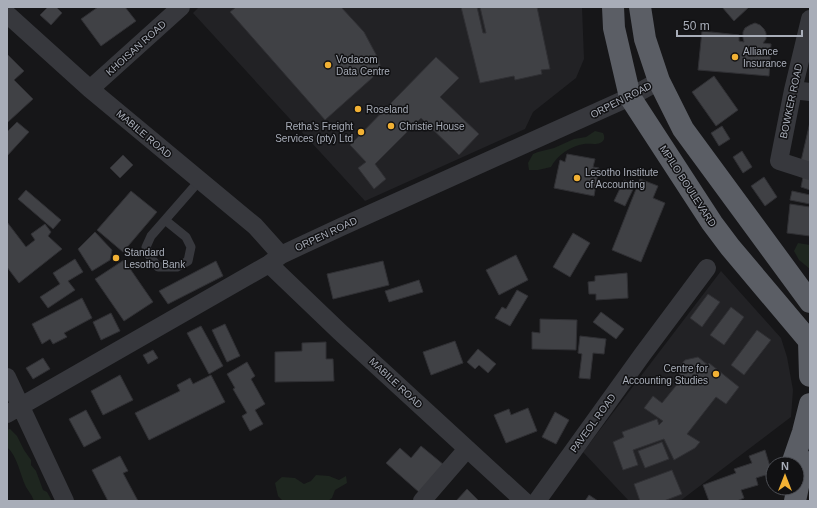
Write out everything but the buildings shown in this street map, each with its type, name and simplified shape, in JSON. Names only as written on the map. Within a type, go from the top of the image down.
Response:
[{"type":"highway","name":"MPILO BOULEVARD","points":[[613,7],[614,28],[630,97],[712,223],[810,342]]},
{"type":"highway","points":[[640,7],[645,39],[659,81],[683,129],[810,302]]},
{"type":"highway","points":[[810,342],[810,376]]},
{"type":"highway","points":[[795,456],[810,404]]},
{"type":"highway","points":[[796,501],[800,476],[810,462]]},
{"type":"street","name":"KHOISAN ROAD","points":[[90,89],[182,7]]},
{"type":"street","name":"MABILE ROAD","points":[[7,14],[90,89],[255,226],[275,260],[340,332],[524,501]]},
{"type":"street","name":"BOWKER ROAD","points":[[810,19],[802,91],[779,161],[810,172]]},
{"type":"street","name":"ORPEN ROAD","points":[[14,410],[275,260],[341,227],[630,97],[659,81]]},
{"type":"street","name":"PAVEOL ROAD","points":[[537,501],[642,355],[707,268]]},
{"type":"street","points":[[7,377],[14,410],[65,501]]},
{"type":"street","points":[[422,501],[467,449]]},
{"type":"lane","points":[[165,220],[186,237],[191,247],[188,261],[177,267],[158,267],[148,255],[146,247],[151,236],[165,220],[200,180]]},
{"type":"shaded area","points":[[199,7],[582,7],[584,59],[576,78],[533,112],[525,129],[365,201],[193,13]]},
{"type":"shaded area","points":[[595,131],[603,133],[604,139],[602,142],[574,147],[561,155],[551,167],[538,170],[529,170],[528,163],[533,154],[554,148],[574,139],[586,137]]},
{"type":"shaded area","points":[[798,243],[810,245],[810,269],[799,260],[794,251]]},
{"type":"shaded area","name":"Centre for Accounting Studies","points":[[721,271],[781,338],[787,357],[793,390],[791,417],[680,501],[629,501],[583,452]]},
{"type":"shaded area","points":[[10,429],[17,436],[31,460],[31,465],[36,471],[43,490],[47,492],[52,501],[34,501],[26,487],[14,456],[7,447],[7,430]]},
{"type":"shaded area","points":[[316,475],[329,476],[339,480],[346,476],[347,483],[335,490],[332,498],[328,501],[283,501],[278,496],[275,483],[282,477],[295,478],[304,484],[311,481]]},
{"type":"place","name":"Alliance Insurance","points":[[735,57]]},
{"type":"place","name":"Vodacom Data Centre","points":[[328,65]]},
{"type":"place","name":"Roseland","points":[[358,109]]},
{"type":"place","name":"Christie House","points":[[391,126]]},
{"type":"place","name":"Retha's Freight Services (pty) Ltd","points":[[361,132]]},
{"type":"place","name":"Lesotho Institute of Accounting","points":[[577,178]]},
{"type":"place","name":"Standard Lesotho Bank","points":[[116,258]]},
{"type":"place","name":"Centre for Accounting Studies","points":[[716,374]]}]
